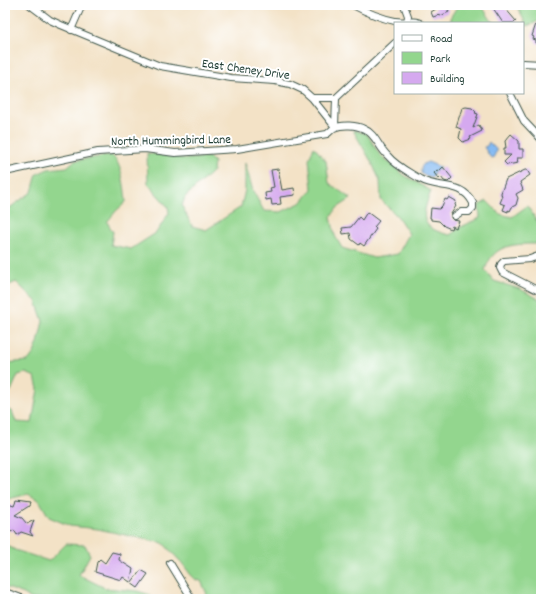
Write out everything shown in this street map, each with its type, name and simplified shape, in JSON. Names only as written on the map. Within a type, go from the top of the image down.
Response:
[{"type":"street","name":"East Cheney Drive","points":[[30,5],[50,20],[71,30],[160,66],[231,78],[275,81],[290,84],[303,90],[312,98],[335,128]]},
{"type":"street","points":[[71,30],[82,5]]},
{"type":"street","points":[[353,5],[363,11],[395,21],[407,22],[412,20],[417,22]]},
{"type":"street","points":[[404,5],[408,16],[407,22]]},
{"type":"street","points":[[312,98],[336,98],[394,44]]},
{"type":"street","points":[[524,63],[541,64]]},
{"type":"street","points":[[510,94],[524,121],[541,139]]},
{"type":"street","points":[[336,98],[335,128],[350,126],[365,129],[370,132],[386,155],[394,162],[424,181],[455,187],[466,193],[473,203],[473,208],[469,212],[461,212],[455,216]]},
{"type":"street","name":"North Hummingbird Lane","points":[[5,172],[98,152],[145,149],[175,153],[237,149],[327,134],[335,128]]},
{"type":"street","points":[[541,255],[530,259],[504,261],[500,268],[502,272],[541,292]]},
{"type":"street","points":[[170,563],[192,599]]},
{"type":"street","points":[[5,592],[24,599]]},
{"type":"green space","points":[[458,5],[487,5],[483,8],[492,22],[452,22],[450,18]]},
{"type":"green space","points":[[516,5],[541,5],[541,20],[527,26]]},
{"type":"green space","points":[[353,130],[367,134],[380,155],[404,175],[431,191],[424,215],[428,225],[433,229],[450,235],[461,227],[480,218],[479,205],[487,201],[500,214],[512,217],[527,206],[539,225],[541,236],[535,244],[511,246],[498,251],[493,255],[485,270],[494,281],[520,289],[541,300],[541,599],[202,599],[207,594],[201,581],[196,580],[191,575],[163,543],[98,529],[70,526],[49,517],[39,500],[28,494],[5,500],[5,409],[12,411],[16,422],[32,423],[38,389],[35,377],[26,373],[18,375],[11,391],[5,391],[5,363],[28,361],[34,353],[38,343],[43,321],[36,301],[16,282],[5,287],[5,211],[32,192],[37,174],[48,169],[67,167],[74,161],[111,155],[115,158],[124,183],[126,202],[107,222],[113,232],[111,245],[131,249],[156,233],[169,213],[168,207],[148,184],[147,153],[187,159],[209,157],[214,162],[213,171],[185,197],[182,206],[192,226],[206,230],[241,207],[245,190],[245,163],[253,191],[264,211],[281,212],[302,202],[312,189],[309,159],[314,147],[326,161],[329,183],[351,199],[337,208],[331,217],[335,236],[342,248],[374,258],[398,254],[409,234],[398,217],[381,200],[380,181],[372,163]]},
{"type":"green space","points":[[5,544],[15,550],[49,561],[66,544],[85,545],[90,555],[79,575],[105,588],[137,591],[151,595],[148,599],[31,599],[24,594],[5,587]]},
{"type":"water","points":[[489,142],[496,149],[493,158],[490,157],[484,147],[487,146]]},
{"type":"water","points":[[428,162],[440,167],[433,172],[434,176],[431,178],[421,173],[421,168]]},
{"type":"building","points":[[435,5],[446,5],[449,12],[433,17],[431,12],[436,9]]},
{"type":"building","points":[[497,5],[500,5],[502,8],[504,7],[516,21],[502,22],[493,8]]},
{"type":"building","points":[[536,24],[541,25],[541,44],[536,43],[536,40],[533,39],[534,37],[532,36]]},
{"type":"building","points":[[462,108],[472,108],[476,112],[475,113],[478,114],[473,128],[479,125],[482,131],[470,137],[471,139],[463,142],[459,138],[461,129],[456,127]]},
{"type":"building","points":[[511,134],[519,141],[519,149],[523,149],[523,158],[517,158],[518,163],[507,165],[504,162],[511,155],[504,155],[504,148],[506,148],[505,141]]},
{"type":"building","points":[[443,167],[452,178],[448,182],[444,181],[441,177],[439,179],[434,173]]},
{"type":"building","points":[[278,169],[282,190],[294,188],[295,195],[280,197],[281,204],[272,205],[271,199],[266,200],[265,193],[271,192],[270,188],[274,187],[271,170]]},
{"type":"building","points":[[527,170],[530,175],[520,182],[523,190],[516,194],[518,198],[516,205],[512,207],[510,211],[508,210],[508,212],[503,210],[505,205],[500,203],[502,198],[501,193],[506,179]]},
{"type":"building","points":[[449,197],[456,201],[456,206],[451,214],[451,218],[459,221],[456,228],[452,226],[451,229],[444,226],[439,221],[431,220],[430,218],[431,208],[439,209],[445,199],[447,200]]},
{"type":"building","points":[[367,212],[379,221],[374,227],[376,229],[364,246],[360,243],[359,245],[351,239],[350,233],[343,234],[342,228],[351,227],[359,217],[362,220]]},
{"type":"building","points":[[16,501],[30,503],[29,506],[15,515],[22,518],[27,524],[34,520],[30,532],[33,536],[21,532],[17,535],[14,530],[11,532],[9,529],[5,528],[5,510],[8,504],[14,506]]},
{"type":"building","points":[[112,552],[120,554],[119,560],[133,569],[130,582],[123,577],[121,580],[95,572],[97,562],[100,559],[105,563]]},
{"type":"building","points":[[141,570],[148,574],[138,588],[131,583]]}]
